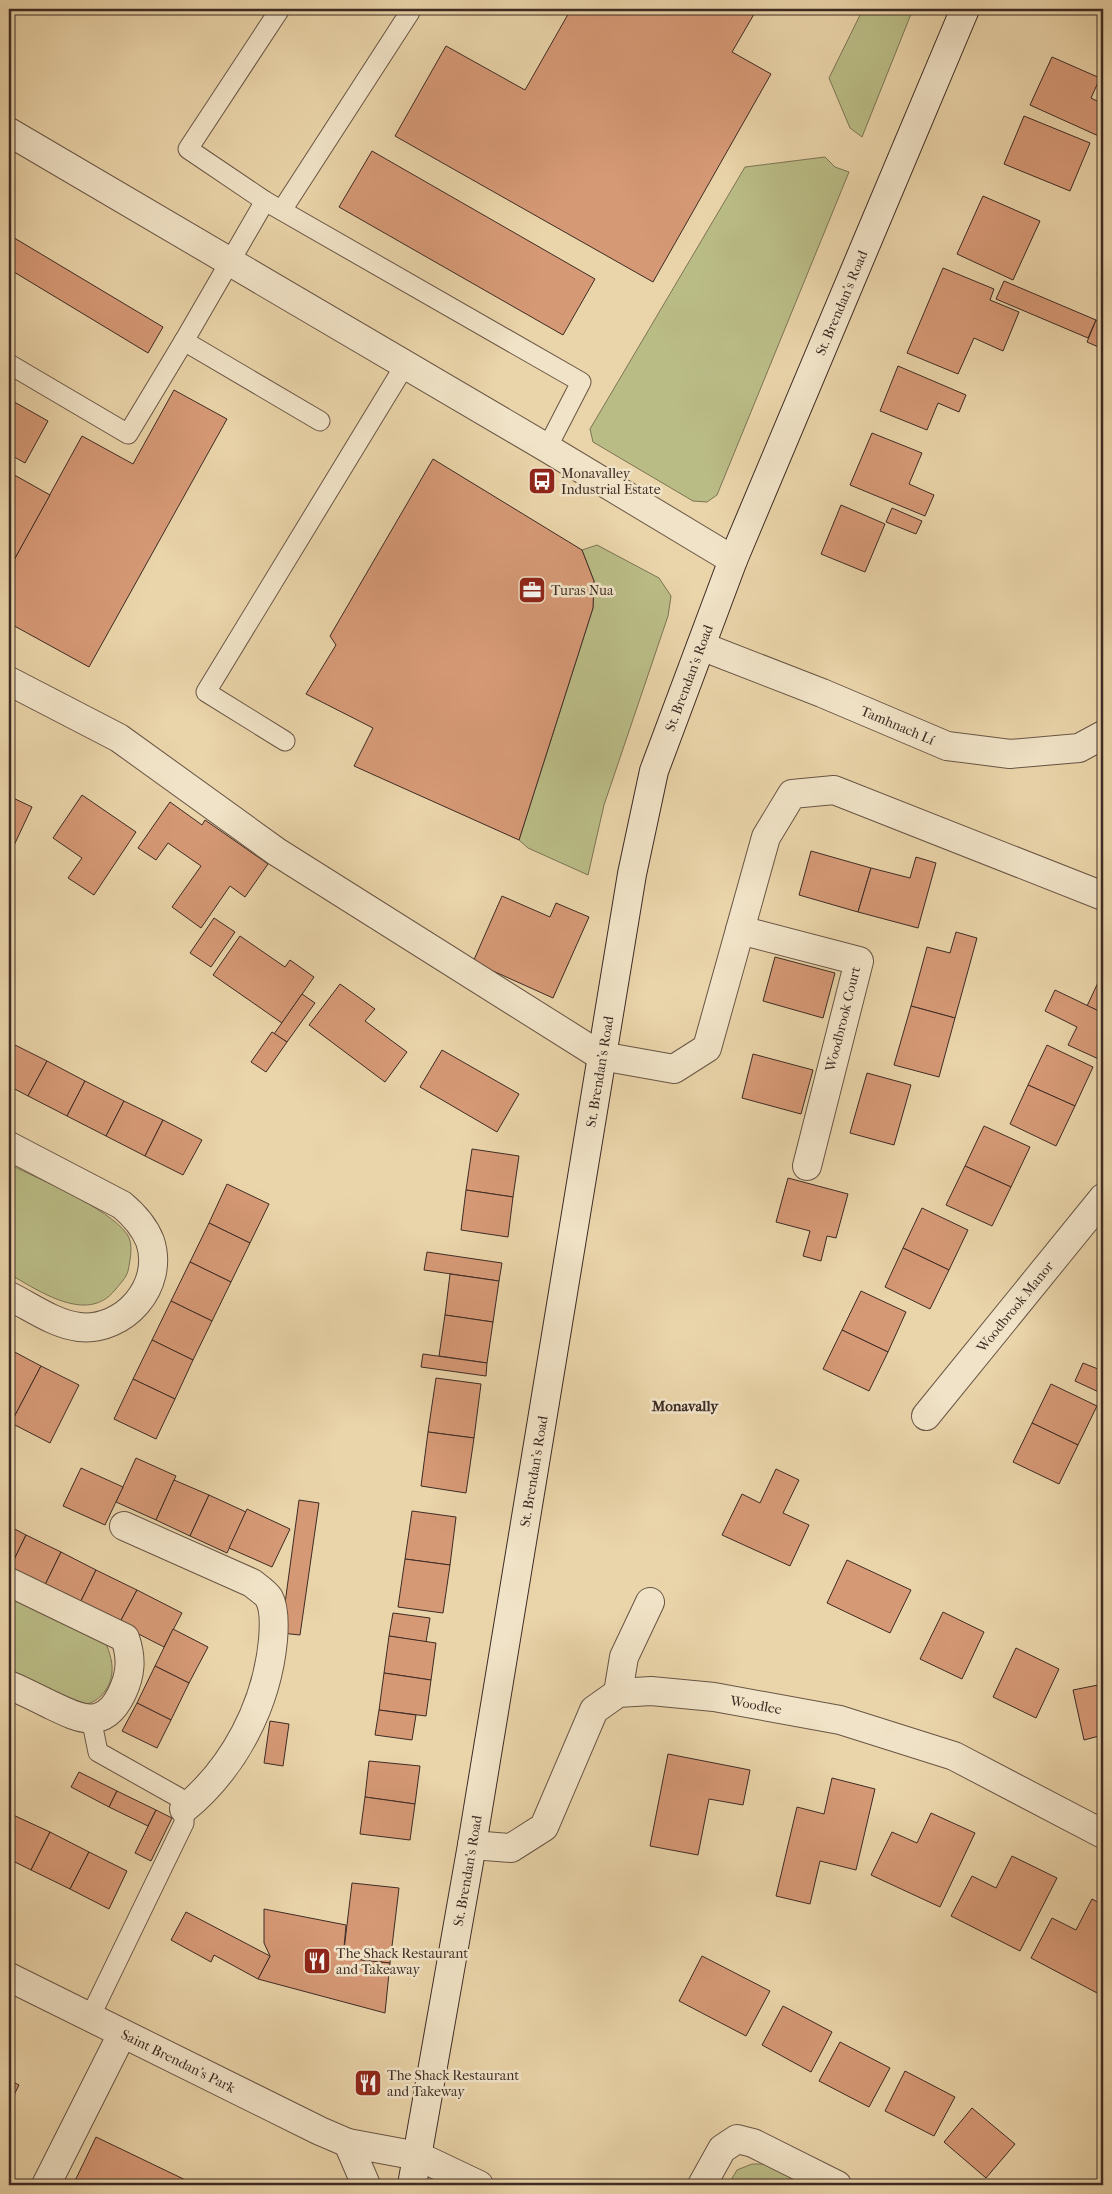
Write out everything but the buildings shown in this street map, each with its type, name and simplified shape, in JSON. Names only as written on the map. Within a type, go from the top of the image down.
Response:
[{"type":"street","name":"St. Brendan's Road","points":[[412,2185],[472,1845],[632,874],[654,771],[733,560],[965,9]]},
{"type":"street","points":[[9,132],[547,448],[733,560]]},
{"type":"street","name":"Tamhnach Lí","points":[[701,646],[822,693],[947,746],[1010,754],[1079,748],[1103,735]]},
{"type":"street","points":[[9,681],[119,738],[276,852],[601,1056],[674,1069],[707,1048],[766,837],[792,794],[834,790],[1103,896]]},
{"type":"street","name":"Woodbrook Court","points":[[740,930],[859,961],[807,1166]]},
{"type":"street","points":[[9,1146],[122,1205],[134,1215],[143,1228],[150,1242],[153,1258],[152,1274],[138,1302],[126,1314],[111,1322],[95,1327],[79,1327],[63,1323],[9,1296]]},
{"type":"street","name":"Woodbrook Manor","points":[[926,1416],[1103,1198]]},
{"type":"street","points":[[124,1526],[252,1583],[269,1598],[273,1620],[271,1662],[260,1697],[242,1742],[202,1794],[184,1809]]},
{"type":"street","points":[[9,1582],[125,1638],[131,1655],[126,1684],[115,1706],[100,1717],[80,1718],[9,1685]]},
{"type":"street","points":[[618,1694],[624,1657],[650,1602]]},
{"type":"street","name":"Woodlee","points":[[472,1845],[511,1848],[544,1827],[594,1710],[618,1694],[651,1691],[714,1697],[840,1720],[954,1756],[1103,1834]]},
{"type":"street","name":"Saint Brendan's Park","points":[[9,1977],[307,2125],[348,2143],[418,2156],[479,2185]]},
{"type":"street","points":[[46,2185],[122,2034]]},
{"type":"street","points":[[702,2185],[722,2149],[737,2139],[753,2143],[837,2185]]},
{"type":"street","points":[[348,2143],[366,2185]]},
{"type":"lane","points":[[280,9],[188,149],[274,206],[580,382],[547,448]]},
{"type":"lane","points":[[9,364],[128,434],[230,263],[274,206],[409,10]]},
{"type":"lane","points":[[184,341],[320,421]]},
{"type":"lane","points":[[285,741],[206,692],[405,365]]},
{"type":"lane","points":[[90,2018],[184,1824],[184,1809],[178,1797],[98,1752],[91,1718]]},
{"type":"green space","points":[[863,9],[913,9],[862,137],[850,128],[829,78]]},
{"type":"green space","points":[[825,157],[835,167],[849,172],[717,495],[707,502],[693,501],[593,442],[590,429],[745,167]]},
{"type":"green space","points":[[597,545],[659,578],[671,596],[668,616],[604,805],[588,875],[528,848],[519,840],[593,608],[594,581],[582,550]]},
{"type":"green space","points":[[9,1164],[89,1204],[117,1224],[127,1234],[131,1247],[128,1271],[121,1283],[104,1300],[91,1305],[77,1305],[62,1301],[9,1274]]},
{"type":"green space","points":[[9,1590],[104,1638],[109,1650],[112,1672],[109,1684],[102,1695],[86,1704],[75,1704],[9,1673]]},
{"type":"green space","points":[[752,2164],[765,2164],[809,2185],[728,2185],[737,2170]]},
{"type":"place","name":"Monavalley Industrial Estate","points":[[542,481]]},
{"type":"place","name":"Turas Nua","points":[[532,590]]},
{"type":"place","name":"The Shack Restaurant and Takeaway","points":[[317,1961]]},
{"type":"place","name":"The Shack Restaurant and Takeway","points":[[368,2083]]},
{"type":"district","name":"Monavally","points":[[685,1406]]}]
